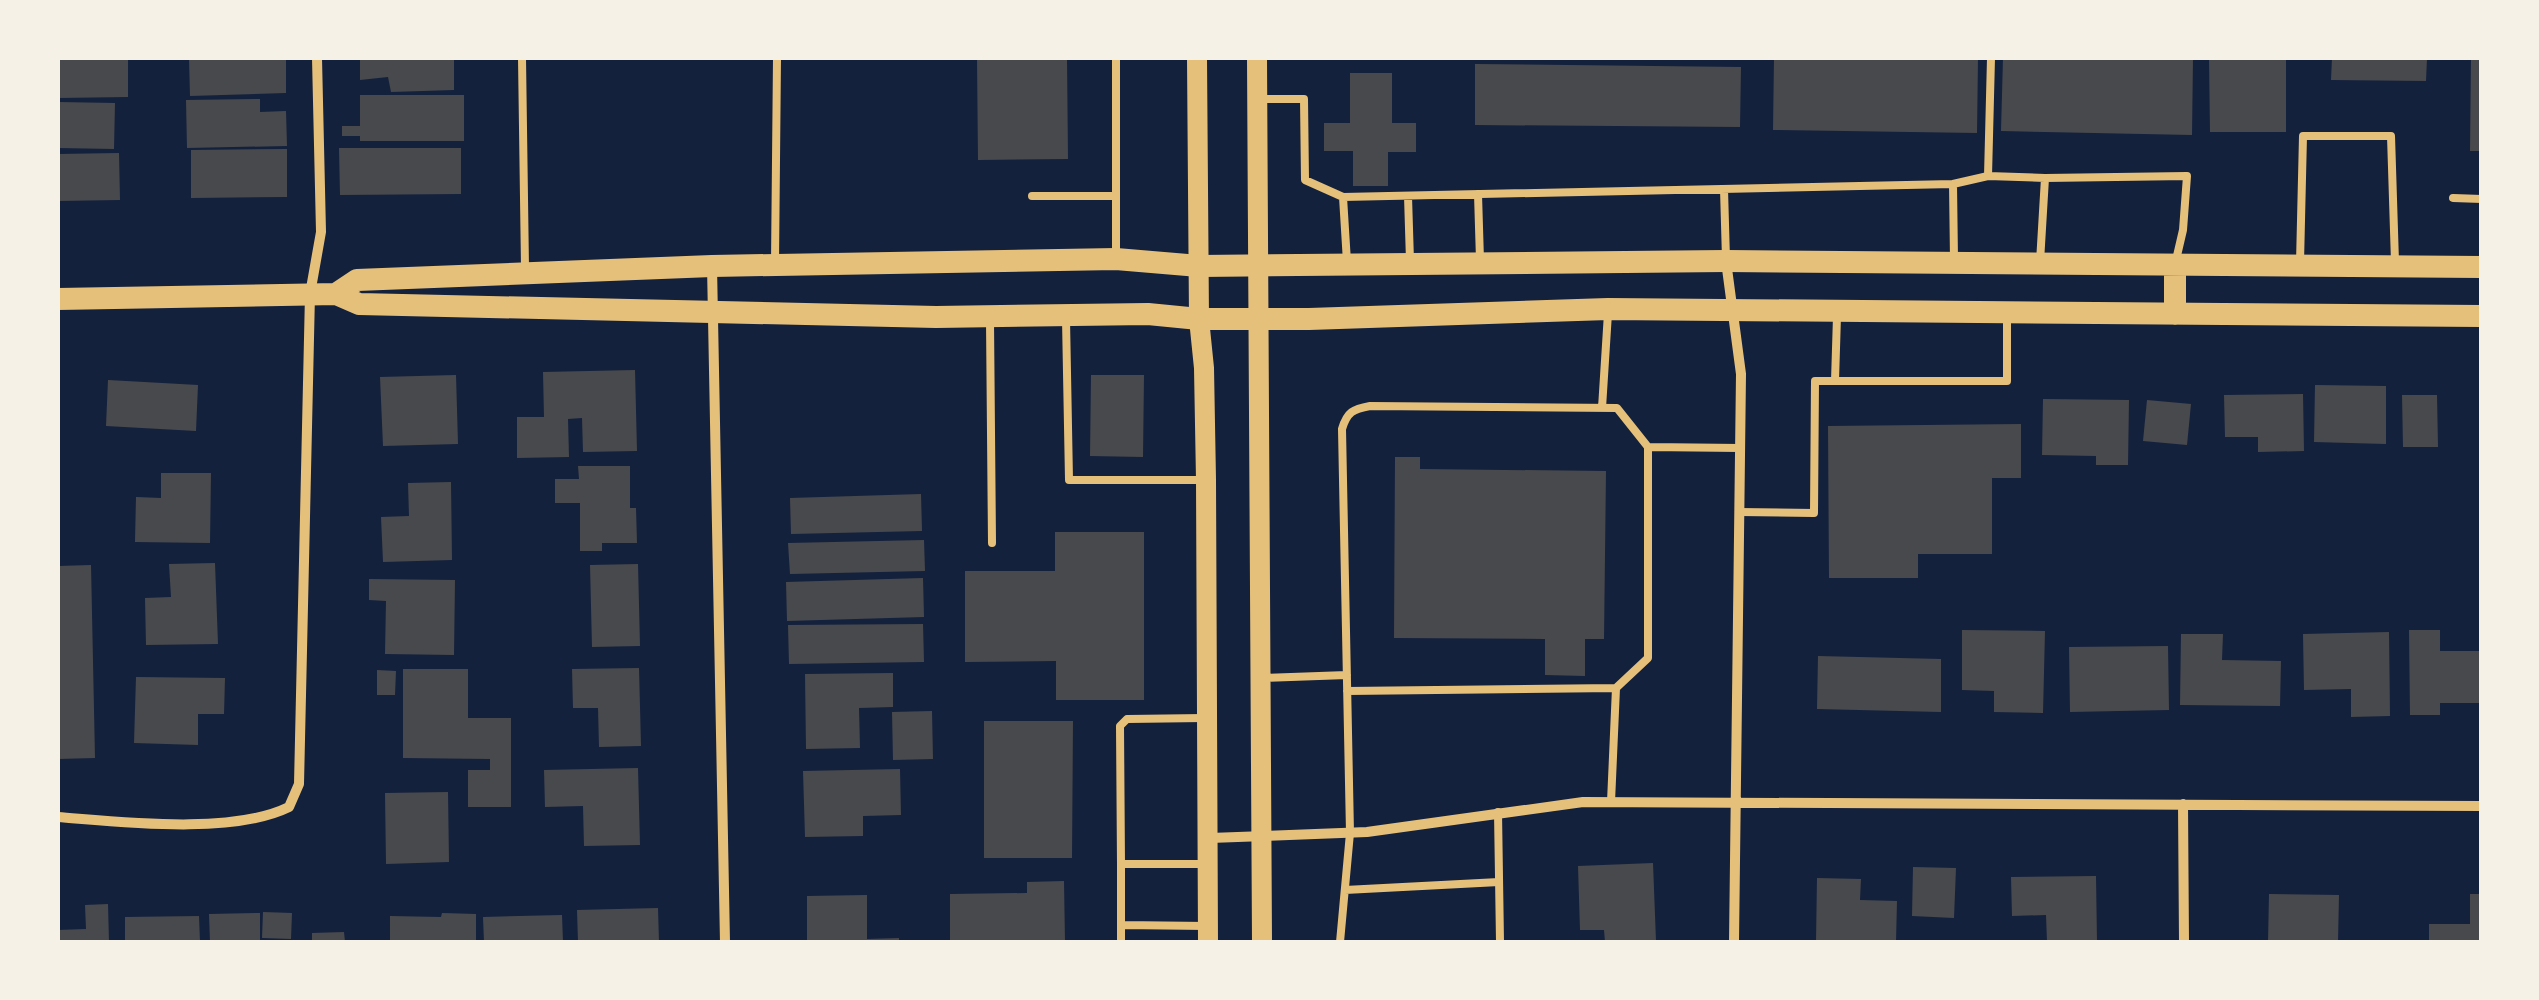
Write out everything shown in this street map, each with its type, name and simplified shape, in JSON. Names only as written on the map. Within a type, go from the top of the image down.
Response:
[{"type":"main road","points":[[1198,58],[1199,318],[1204,368],[1209,718],[1208,934]]},
{"type":"main road","points":[[1256,58],[1262,942]]},
{"type":"main road","points":[[336,294],[358,280],[712,266],[1116,258],[1199,266],[1726,262],[2482,267]]},
{"type":"main road","points":[[2174,314],[2175,265]]},
{"type":"main road","points":[[58,298],[336,294],[359,304],[990,316],[1148,314],[1199,318],[1608,309],[2482,316]]},
{"type":"street","points":[[58,817],[124,822],[233,822],[269,817],[289,807],[299,784],[310,294],[321,232],[317,58]]},
{"type":"street","points":[[1726,262],[1741,374],[1734,942]]},
{"type":"street","points":[[712,266],[725,942]]},
{"type":"street","points":[[1210,838],[1350,833],[1498,812],[1611,802],[2482,806]]},
{"type":"street","points":[[2183,804],[2184,942]]},
{"type":"lane","points":[[522,58],[526,273]]},
{"type":"lane","points":[[775,266],[777,58]]},
{"type":"lane","points":[[1116,58],[1116,258]]},
{"type":"lane","points":[[1988,176],[1991,58]]},
{"type":"lane","points":[[1257,100],[1304,99],[1305,180],[1343,197],[1953,184],[1988,176],[2187,176],[2183,230],[2175,265]]},
{"type":"lane","points":[[2300,266],[2303,136],[2391,136],[2395,266]]},
{"type":"lane","points":[[2040,264],[2045,178]]},
{"type":"lane","points":[[1953,184],[1954,263]]},
{"type":"lane","points":[[1724,189],[1726,262]]},
{"type":"lane","points":[[1478,194],[1480,263]]},
{"type":"lane","points":[[1032,196],[1116,196]]},
{"type":"lane","points":[[1408,196],[1410,264]]},
{"type":"lane","points":[[1343,197],[1347,265]]},
{"type":"lane","points":[[2453,198],[2482,199]]},
{"type":"lane","points":[[1602,408],[1608,309]]},
{"type":"lane","points":[[1835,380],[1837,312]]},
{"type":"lane","points":[[1739,512],[1814,513],[1815,382],[2007,381],[2008,312]]},
{"type":"lane","points":[[1066,315],[1069,480],[1206,480]]},
{"type":"lane","points":[[990,316],[992,542]]},
{"type":"lane","points":[[1340,942],[1350,833],[1347,691],[1342,429],[1346,416],[1354,409],[1370,406],[1617,408],[1648,447],[1648,658],[1616,688],[1347,691]]},
{"type":"lane","points":[[1648,447],[1740,448]]},
{"type":"lane","points":[[1261,678],[1347,676]]},
{"type":"lane","points":[[1611,802],[1616,688]]},
{"type":"lane","points":[[1121,942],[1120,726],[1127,719],[1209,718]]},
{"type":"lane","points":[[1498,812],[1500,942]]},
{"type":"lane","points":[[1121,864],[1209,864]]},
{"type":"lane","points":[[1345,890],[1499,882]]},
{"type":"lane","points":[[1121,925],[1208,934]]},
{"type":"building","points":[[58,58],[128,58],[128,97],[58,98]]},
{"type":"building","points":[[189,58],[286,58],[286,93],[190,96]]},
{"type":"building","points":[[360,58],[454,58],[454,90],[391,92],[388,77],[360,80]]},
{"type":"building","points":[[977,58],[1067,58],[1068,159],[978,160]]},
{"type":"building","points":[[1774,58],[1978,58],[1977,133],[1773,130]]},
{"type":"building","points":[[2003,58],[2193,58],[2192,135],[2001,131]]},
{"type":"building","points":[[2209,58],[2286,58],[2286,132],[2210,132]]},
{"type":"building","points":[[2332,58],[2427,58],[2426,81],[2331,80]]},
{"type":"building","points":[[2471,58],[2482,58],[2482,151],[2470,151]]},
{"type":"building","points":[[1475,64],[1741,67],[1740,127],[1475,125]]},
{"type":"building","points":[[1350,73],[1392,73],[1392,123],[1416,123],[1416,152],[1388,152],[1388,186],[1353,186],[1353,151],[1324,151],[1324,123],[1350,123]]},
{"type":"building","points":[[360,95],[464,95],[464,141],[360,141],[360,136],[342,136],[342,126],[360,126]]},
{"type":"building","points":[[260,99],[260,112],[286,111],[287,146],[187,148],[186,100]]},
{"type":"building","points":[[58,102],[115,103],[114,149],[58,148]]},
{"type":"building","points":[[339,148],[461,148],[461,194],[340,195]]},
{"type":"building","points":[[287,149],[287,197],[191,198],[191,150]]},
{"type":"building","points":[[119,153],[120,200],[58,201],[58,154]]},
{"type":"building","points":[[635,370],[637,451],[583,452],[582,418],[568,419],[569,457],[517,458],[517,417],[544,417],[543,372]]},
{"type":"building","points":[[456,375],[458,444],[383,446],[380,377]]},
{"type":"building","points":[[1091,375],[1144,375],[1143,457],[1090,456]]},
{"type":"building","points":[[108,380],[198,385],[196,431],[106,426]]},
{"type":"building","points":[[2315,385],[2386,386],[2386,444],[2314,442]]},
{"type":"building","points":[[2303,394],[2304,451],[2258,452],[2258,437],[2225,437],[2224,395]]},
{"type":"building","points":[[2402,395],[2437,395],[2438,447],[2403,447]]},
{"type":"building","points":[[2043,399],[2129,400],[2128,465],[2096,465],[2096,456],[2042,455]]},
{"type":"building","points":[[2147,400],[2191,404],[2187,445],[2143,441]]},
{"type":"building","points":[[2021,424],[2021,478],[1992,478],[1992,554],[1918,554],[1918,578],[1829,578],[1828,426]]},
{"type":"building","points":[[1395,457],[1420,457],[1420,469],[1606,471],[1604,639],[1585,639],[1585,676],[1545,675],[1545,639],[1394,638]]},
{"type":"building","points":[[578,466],[630,466],[630,508],[636,508],[637,543],[602,543],[602,551],[580,551],[580,503],[555,503],[555,479],[579,479]]},
{"type":"building","points":[[161,473],[211,473],[210,543],[135,542],[136,497],[161,498]]},
{"type":"building","points":[[451,482],[452,560],[383,562],[381,517],[409,516],[408,483]]},
{"type":"building","points":[[921,494],[922,531],[791,534],[790,498]]},
{"type":"building","points":[[1055,532],[1144,532],[1144,700],[1056,700],[1056,661],[965,662],[965,571],[1055,571]]},
{"type":"building","points":[[924,540],[925,571],[790,574],[788,543]]},
{"type":"building","points":[[215,563],[218,644],[146,645],[145,598],[171,597],[169,564]]},
{"type":"building","points":[[638,564],[640,646],[592,647],[590,565]]},
{"type":"building","points":[[91,565],[95,758],[58,759],[58,566]]},
{"type":"building","points":[[923,578],[924,617],[787,621],[786,582]]},
{"type":"building","points":[[369,579],[455,580],[454,655],[385,654],[386,601],[369,600]]},
{"type":"building","points":[[923,624],[924,662],[789,664],[788,625]]},
{"type":"building","points":[[1962,630],[2045,631],[2043,713],[1994,712],[1994,691],[1962,690]]},
{"type":"building","points":[[2409,630],[2440,630],[2440,651],[2482,651],[2482,703],[2440,703],[2440,715],[2410,715]]},
{"type":"building","points":[[2389,632],[2390,716],[2351,717],[2351,689],[2304,690],[2303,634]]},
{"type":"building","points":[[2181,634],[2223,634],[2222,660],[2281,661],[2280,706],[2180,705]]},
{"type":"building","points":[[2168,646],[2169,710],[2070,712],[2069,647]]},
{"type":"building","points":[[1818,656],[1941,659],[1941,712],[1817,709]]},
{"type":"building","points":[[639,668],[641,746],[599,747],[598,708],[573,708],[572,669]]},
{"type":"building","points":[[403,669],[468,669],[468,718],[511,718],[511,807],[468,807],[468,770],[490,770],[490,759],[403,758]]},
{"type":"building","points":[[377,670],[396,671],[395,695],[377,695]]},
{"type":"building","points":[[893,673],[893,707],[859,708],[860,748],[806,749],[805,674]]},
{"type":"building","points":[[136,677],[225,678],[224,714],[198,714],[198,745],[134,743]]},
{"type":"building","points":[[932,711],[933,759],[893,760],[892,712]]},
{"type":"building","points":[[984,721],[1073,721],[1072,858],[984,858]]},
{"type":"building","points":[[638,768],[640,845],[584,846],[583,806],[545,807],[544,770]]},
{"type":"building","points":[[900,769],[901,815],[863,816],[863,836],[805,837],[803,771]]},
{"type":"building","points":[[448,792],[449,862],[386,864],[385,793]]},
{"type":"building","points":[[1653,863],[1656,941],[1605,942],[1604,930],[1580,930],[1578,866]]},
{"type":"building","points":[[1913,867],[1956,868],[1954,918],[1912,916]]},
{"type":"building","points":[[2096,876],[2097,942],[2047,942],[2046,915],[2012,916],[2011,877]]},
{"type":"building","points":[[1817,878],[1861,879],[1860,900],[1897,901],[1896,942],[1816,942]]},
{"type":"building","points":[[1064,881],[1065,942],[950,942],[950,894],[1027,893],[1027,882]]},
{"type":"building","points":[[2269,894],[2339,895],[2338,942],[2268,942]]},
{"type":"building","points":[[2470,894],[2482,894],[2482,942],[2429,942],[2429,924],[2470,924]]},
{"type":"building","points":[[867,895],[867,939],[899,938],[899,942],[807,942],[807,896]]},
{"type":"building","points":[[108,904],[109,942],[58,942],[58,930],[86,929],[85,905]]},
{"type":"building","points":[[658,908],[659,942],[578,942],[577,910]]},
{"type":"building","points":[[263,912],[292,913],[291,939],[262,938]]},
{"type":"building","points":[[260,913],[260,942],[210,942],[209,914]]},
{"type":"building","points":[[442,913],[476,914],[476,942],[390,942],[390,916],[441,917]]},
{"type":"building","points":[[562,915],[563,942],[484,942],[483,917]]},
{"type":"building","points":[[199,916],[200,942],[125,942],[125,917]]},
{"type":"building","points":[[344,932],[345,942],[312,942],[312,933]]}]
